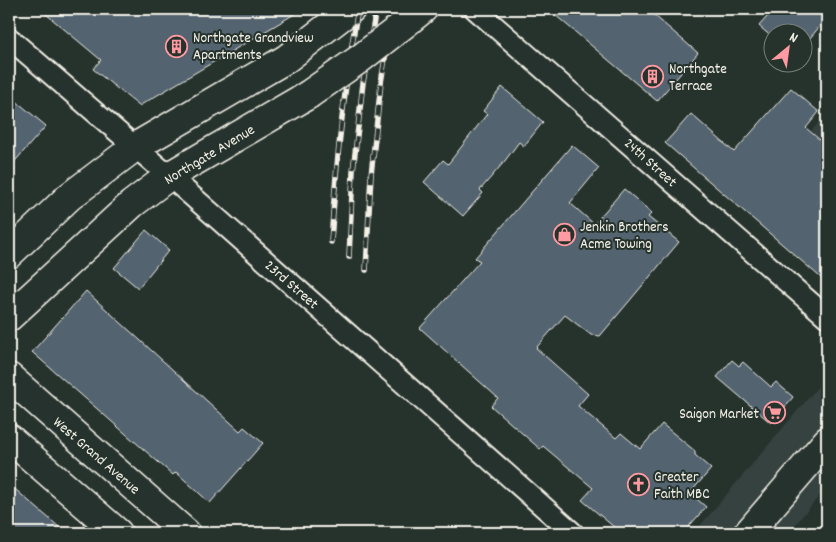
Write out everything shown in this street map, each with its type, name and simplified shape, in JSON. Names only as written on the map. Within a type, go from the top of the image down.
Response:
[{"type":"main road","points":[[9,254],[69,197],[136,147],[286,59],[351,9]]},
{"type":"main road","name":"Northgate Avenue","points":[[9,317],[132,204],[169,176],[308,95],[362,58],[415,15]]},
{"type":"main road","name":"West Grand Avenue","points":[[9,378],[186,533]]},
{"type":"main road","points":[[9,438],[118,533]]},
{"type":"main road","points":[[748,533],[827,441]]},
{"type":"street","name":"24th Street","points":[[475,9],[827,317]]},
{"type":"street","name":"23rd Street","points":[[9,38],[136,147],[573,533]]},
{"type":"shaded area","points":[[827,114],[827,146],[811,131]]},
{"type":"shaded area","points":[[827,376],[827,487],[788,533],[694,533]]},
{"type":"building","name":"Northgate Grandview Apartments","points":[[40,9],[303,9],[139,106],[93,69],[101,60]]},
{"type":"building","name":"Northgate Terrace","points":[[548,9],[647,9],[698,53],[657,101]]},
{"type":"building","points":[[774,9],[827,9],[827,18],[814,33],[814,22],[764,22],[764,30],[759,26]]},
{"type":"building","points":[[502,87],[543,122],[524,146],[519,142],[480,190],[483,193],[463,216],[424,182],[443,160],[448,164],[487,114],[483,111]]},
{"type":"building","points":[[791,88],[819,112],[806,128],[827,146],[827,283],[665,143],[691,114],[734,152]]},
{"type":"building","points":[[9,95],[46,126],[9,168]]},
{"type":"building","points":[[572,145],[599,168],[570,203],[594,224],[624,189],[652,213],[648,217],[679,242],[600,336],[591,335],[565,315],[536,348],[588,394],[578,406],[616,438],[621,433],[640,449],[662,424],[695,451],[695,455],[711,469],[690,493],[706,507],[683,533],[621,533],[582,500],[593,488],[543,446],[540,449],[491,406],[498,398],[420,328],[480,261],[475,258]]},
{"type":"building","points":[[146,230],[169,250],[138,288],[114,268]]},
{"type":"building","points":[[86,291],[240,431],[244,427],[263,443],[210,503],[176,472],[173,475],[32,352]]},
{"type":"building","points":[[732,360],[739,366],[743,362],[771,387],[776,382],[793,397],[771,423],[717,377]]},
{"type":"building","points":[[9,484],[66,533],[9,533]]},
{"type":"railway","points":[[331,242],[341,125],[358,9]]},
{"type":"railway","points":[[349,257],[353,171],[363,83],[376,9]]},
{"type":"railway","points":[[366,270],[371,175],[381,83],[393,9]]},
{"type":"place","name":"Northgate Grandview Apartments","points":[[177,46]]},
{"type":"place","name":"Northgate Terrace","points":[[653,77]]},
{"type":"place","name":"Jenkin Brothers Acme Towing","points":[[564,235]]},
{"type":"place","name":"Saigon Market","points":[[775,413]]},
{"type":"place","name":"Greater Faith MBC","points":[[638,485]]}]
